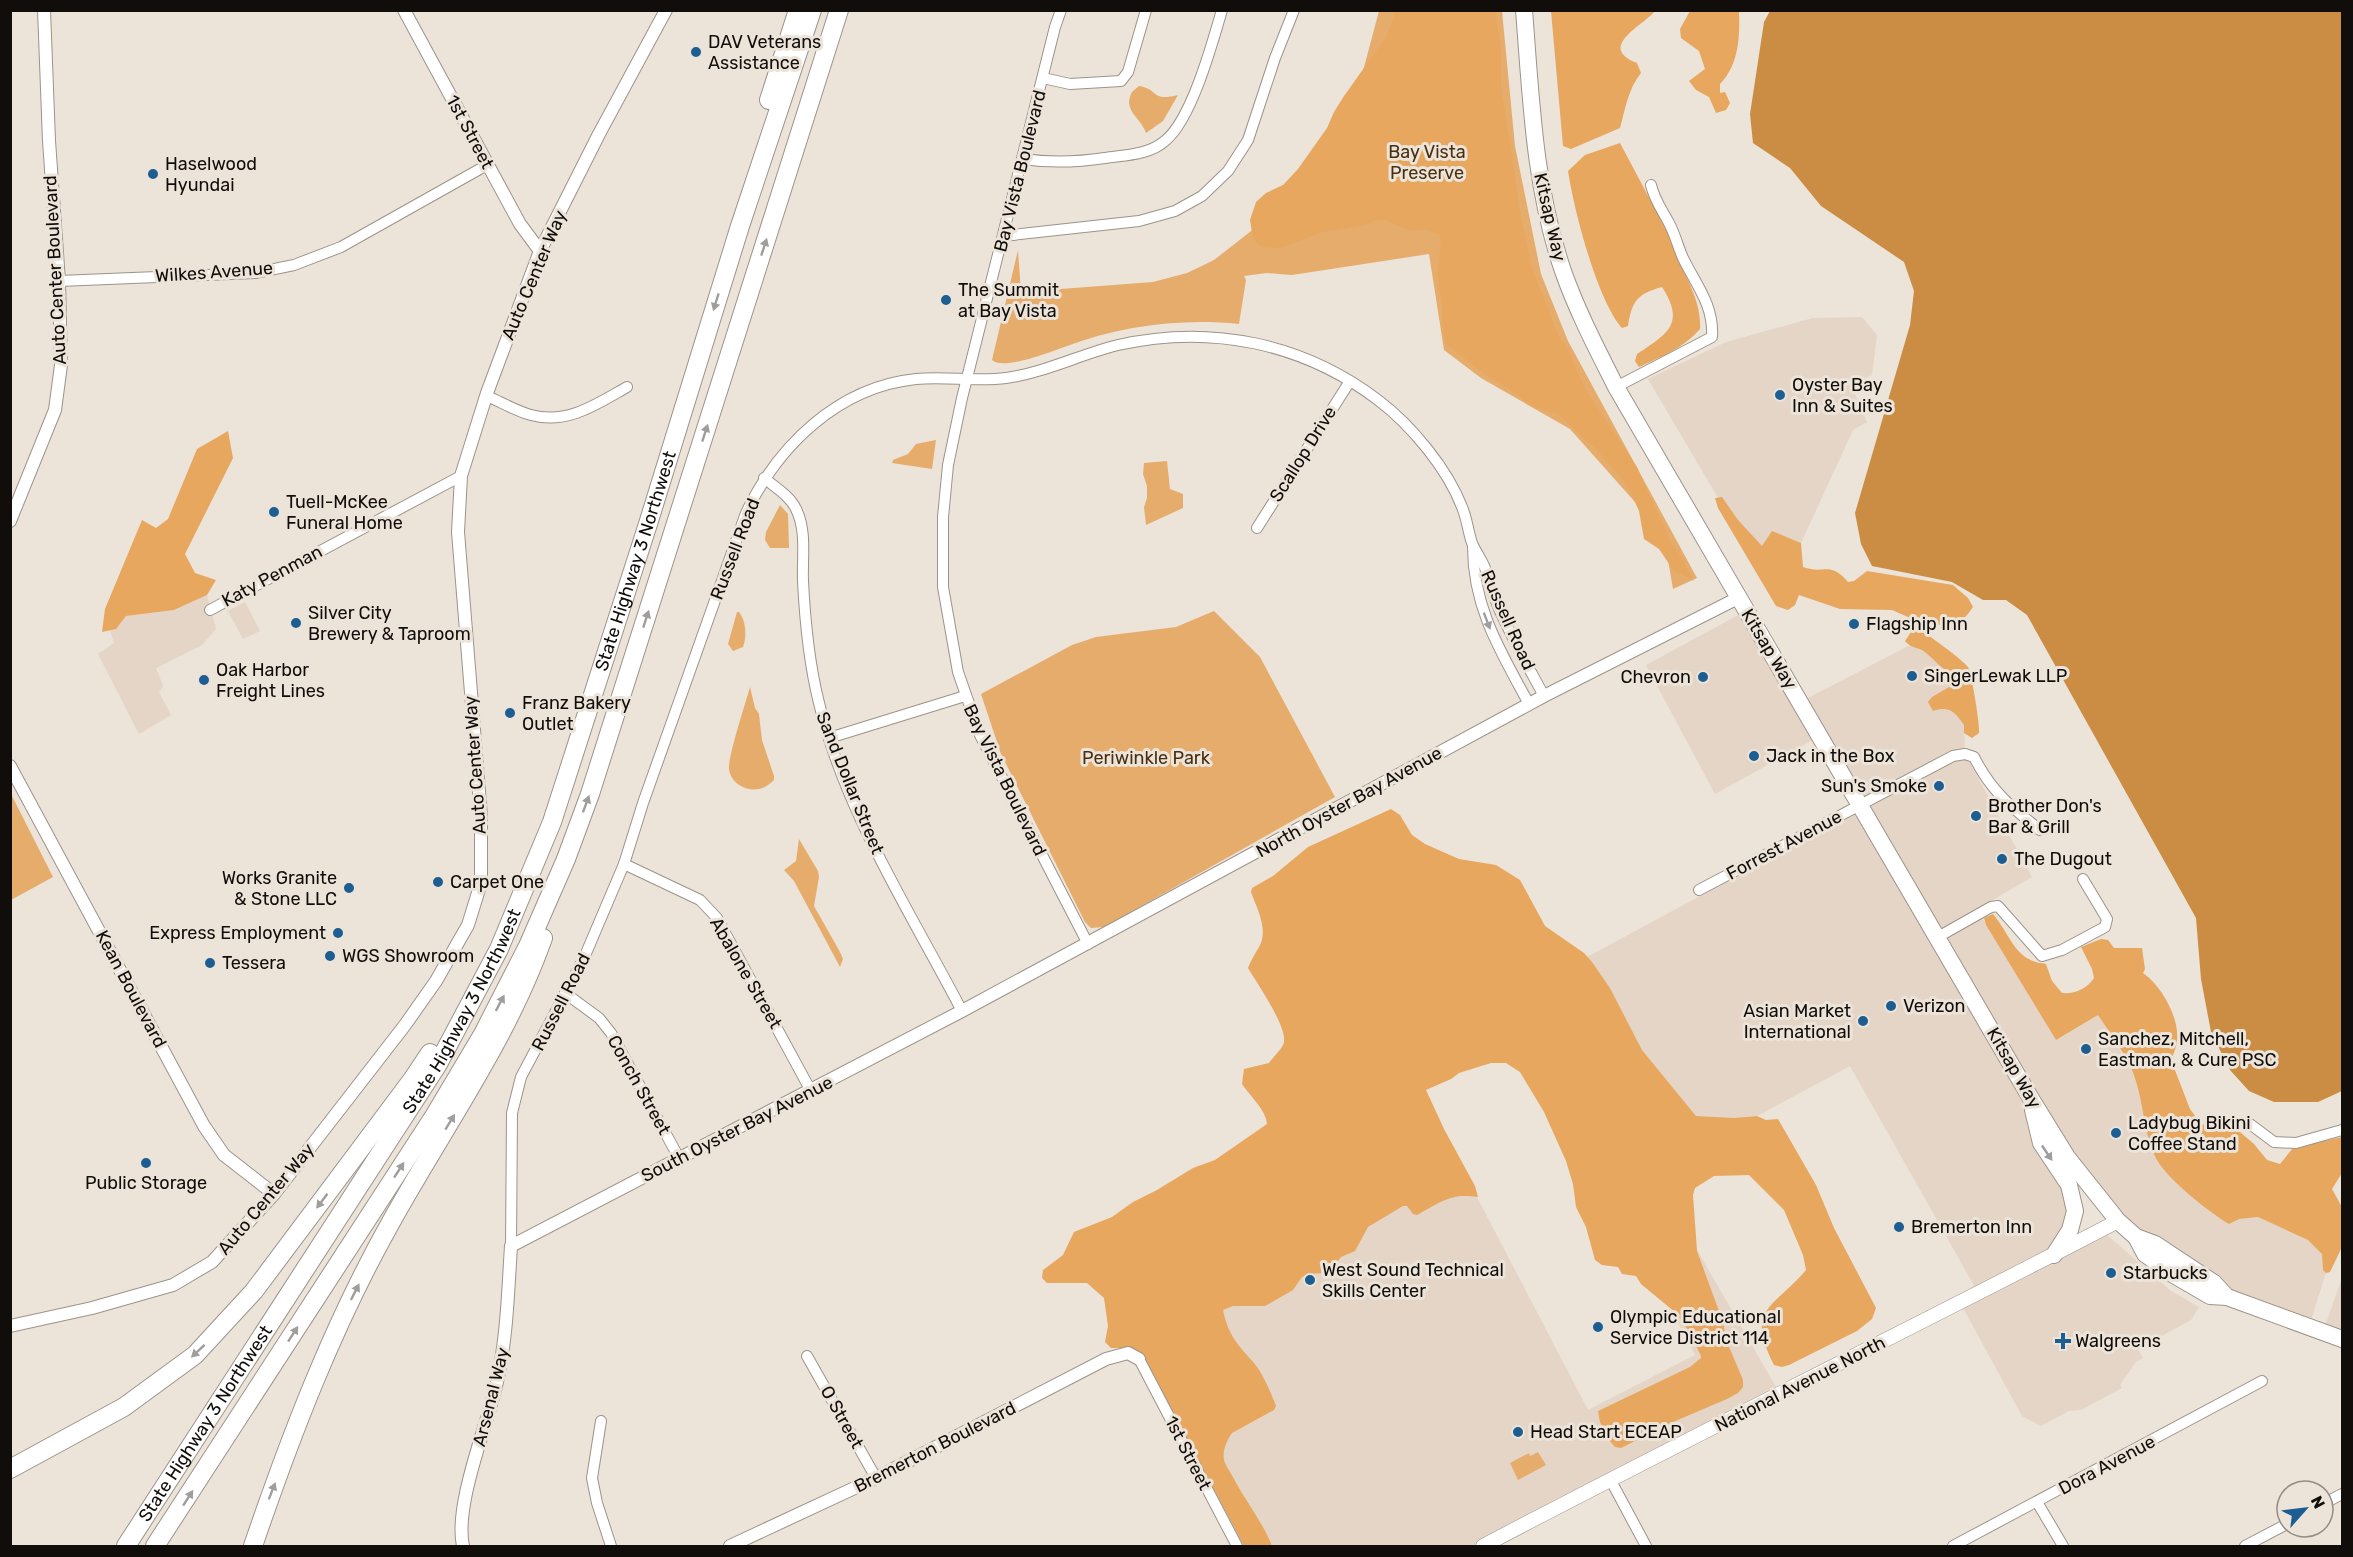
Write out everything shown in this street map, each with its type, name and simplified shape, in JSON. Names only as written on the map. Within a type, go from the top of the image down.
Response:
[{"type":"highway","points":[[740,226],[768,104],[798,10]]},
{"type":"highway","name":"State Highway 3 Northwest","points":[[126,1546],[438,1065],[479,988],[517,908],[556,811],[740,226],[812,10]]},
{"type":"highway","name":"State Highway 3 Northwest","points":[[155,1546],[455,1081],[507,990],[566,859],[590,794],[839,10]]},
{"type":"highway","points":[[253,1546],[321,1363],[390,1223],[467,1094],[514,1006],[535,960],[553,909],[566,859]]},
{"type":"highway","points":[[13,1467],[124,1407],[195,1355],[233,1316],[412,1080],[449,1025],[517,908]]},
{"type":"main road","name":"Kitsap Way","points":[[1524,10],[1533,128],[1551,228],[1572,295],[1616,387],[2030,1097],[2067,1157],[2118,1221],[2136,1237],[2145,1254],[2174,1275],[2210,1296],[2227,1297],[2343,1339]]},
{"type":"main road","points":[[2030,1097],[2041,1143],[2069,1185],[2075,1211],[2070,1230],[2054,1255]]},
{"type":"main road","name":"National Avenue North","points":[[1483,1546],[2118,1221]]},
{"type":"street","name":"Auto Center Boulevard","points":[[10,521],[55,410],[61,365],[59,281],[49,141],[44,10]]},
{"type":"street","name":"1st Street","points":[[404,10],[519,224],[540,251]]},
{"type":"street","name":"Auto Center Way","points":[[10,1326],[92,1308],[172,1285],[212,1262],[274,1194],[405,1025],[436,981],[468,925],[481,883],[481,816],[458,532],[461,476],[477,421],[540,251],[599,134],[666,10]]},
{"type":"street","name":"Bay Vista Boulevard","points":[[1061,10],[1003,236],[948,465],[942,552],[943,587],[964,696],[999,776],[1088,944]]},
{"type":"street","points":[[1043,78],[1070,84],[1121,81],[1128,72],[1146,10]]},
{"type":"street","points":[[1023,159],[1041,162],[1086,161],[1146,152],[1166,140],[1186,114],[1222,10]]},
{"type":"street","points":[[1003,236],[1139,221],[1175,211],[1202,196],[1228,171],[1248,140],[1275,58],[1294,10]]},
{"type":"street","name":"Wilkes Avenue","points":[[59,281],[255,273],[294,266],[341,247],[487,165]]},
{"type":"street","points":[[1616,387],[1712,337],[1713,323],[1708,302],[1683,259],[1670,225],[1653,196],[1650,185]]},
{"type":"street","name":"Russell Road","points":[[511,1246],[512,1113],[521,1077],[584,958],[624,864],[643,803],[746,513],[764,478],[783,454],[812,425],[845,402],[881,387],[909,380],[1007,378],[1116,346],[1147,340],[1192,337],[1236,339],[1284,349],[1323,365],[1389,409],[1439,465],[1462,507],[1473,544],[1486,568],[1500,611],[1544,696]]},
{"type":"street","name":"Scallop Drive","points":[[1257,528],[1350,381]]},
{"type":"street","points":[[487,396],[531,415],[558,418],[582,412],[627,387]]},
{"type":"street","name":"Katy Penman","points":[[210,610],[461,476]]},
{"type":"street","name":"Sand Dollar Street","points":[[764,478],[792,502],[801,523],[803,580],[811,660],[819,703],[829,738],[867,835],[962,1011]]},
{"type":"street","name":"Russell Road","points":[[1473,544],[1474,576],[1479,598],[1493,636],[1529,704]]},
{"type":"street","name":"North Oyster Bay Avenue","points":[[962,1011],[1544,696],[1738,598]]},
{"type":"street","points":[[829,738],[964,696]]},
{"type":"street","name":"Forrest Avenue","points":[[1699,891],[1953,756],[1965,754],[1974,757],[1986,781],[2013,809],[2040,830]]},
{"type":"street","name":"Kean Boulevard","points":[[10,766],[204,1126],[224,1155],[274,1194]]},
{"type":"street","name":"Abalone Street","points":[[624,864],[700,900],[717,918],[811,1091]]},
{"type":"street","points":[[1938,937],[1991,907],[1998,906],[2042,956],[2062,950],[2105,927],[2107,919],[2084,879]]},
{"type":"street","name":"Conch Street","points":[[565,993],[599,1018],[611,1033],[679,1158]]},
{"type":"street","name":"South Oyster Bay Avenue","points":[[511,1246],[962,1011]]},
{"type":"street","points":[[2250,1124],[2274,1142],[2296,1143],[2343,1130]]},
{"type":"street","name":"Arsenal Way","points":[[463,1546],[461,1530],[466,1493],[497,1383],[505,1337],[511,1246]]},
{"type":"street","name":"Bremerton Boulevard","points":[[730,1546],[876,1478],[1106,1359],[1128,1353],[1139,1359]]},
{"type":"street","name":"O Street","points":[[807,1356],[876,1478]]},
{"type":"street","name":"1st Street","points":[[1139,1359],[1237,1546]]},
{"type":"street","name":"Dora Avenue","points":[[1953,1546],[2262,1382]]},
{"type":"street","points":[[601,1421],[592,1478],[597,1503],[611,1546]]},
{"type":"street","points":[[1611,1479],[1646,1546]]},
{"type":"street","points":[[2037,1503],[2063,1546]]},
{"type":"street","points":[[2245,1546],[2275,1530]]},
{"type":"shaded area","points":[[1770,11],[2342,11],[2342,1091],[2318,1102],[2274,1102],[2249,1091],[2230,1070],[2211,1032],[2201,979],[2196,918],[2027,615],[2006,600],[1983,600],[1952,582],[1872,566],[1861,544],[1855,513],[1910,325],[1914,291],[1904,262],[1821,206],[1790,168],[1753,143],[1750,114],[1764,22]]},
{"type":"shaded area","points":[[1862,317],[1877,335],[1872,375],[1851,385],[1867,422],[1853,430],[1801,543],[1787,537],[1766,542],[1751,554],[1648,379],[1726,342],[1813,318]]},
{"type":"shaded area","points":[[207,595],[216,629],[202,645],[156,668],[163,686],[159,692],[171,715],[139,734],[98,654],[114,643],[110,630],[116,629],[126,616],[174,610]]},
{"type":"shaded area","points":[[245,602],[260,631],[243,639],[228,611]]},
{"type":"shaded area","points":[[1744,612],[1818,737],[1715,794],[1646,665]]},
{"type":"shaded area","points":[[1922,639],[1962,681],[1965,754],[2032,877],[1977,909],[2056,1040],[2098,1015],[2130,1066],[2140,1092],[2155,1156],[2239,1219],[2258,1217],[2333,1251],[2309,1326],[2261,1308],[2151,1246],[2063,1146],[1804,700]]},
{"type":"shaded area","points":[[1860,810],[2001,1052],[2070,1195],[2072,1215],[2055,1246],[1976,1289],[1850,1066],[1757,1116],[1734,1118],[1696,1116],[1642,1050],[1610,988],[1587,957]]},
{"type":"shaded area","name":"West Sound Technical Skills Center","points":[[1406,1061],[1588,1410],[1695,1355],[1617,1206],[1658,1182],[1780,1394],[1483,1546],[1237,1546],[1079,1235]]},
{"type":"shaded area","points":[[2107,1235],[2171,1291],[2199,1307],[2191,1320],[2138,1349],[2143,1358],[2136,1362],[2120,1385],[2122,1388],[2081,1410],[2069,1411],[2041,1426],[2022,1416],[1963,1308]]},
{"type":"shaded area","points":[[2342,1278],[2342,1336],[2324,1329]]},
{"type":"green space","name":"Bay Vista Preserve","points":[[1379,11],[1502,11],[1515,146],[1541,274],[1568,341],[1697,578],[1673,589],[1666,548],[1651,520],[1570,429],[1481,378],[1444,350],[1429,254],[1292,275],[1267,273],[1244,276],[1246,280],[1239,324],[1195,322],[1152,325],[1108,333],[1017,362],[998,363],[992,360],[1018,250],[1021,292],[1153,282],[1187,273],[1214,260],[1269,217],[1351,116]]},
{"type":"green space","name":"Bay Vista Preserve","points":[[1396,11],[1495,11],[1501,46],[1501,85],[1521,217],[1531,265],[1558,335],[1568,349],[1584,387],[1637,467],[1671,543],[1694,581],[1674,571],[1659,549],[1644,539],[1639,511],[1631,493],[1598,451],[1558,414],[1531,406],[1446,344],[1437,276],[1441,240],[1439,234],[1425,229],[1412,231],[1386,220],[1376,220],[1366,225],[1322,232],[1280,248],[1262,247],[1253,239],[1250,220],[1256,202],[1266,193],[1283,185],[1298,169],[1327,128],[1344,96],[1386,37]]},
{"type":"green space","points":[[1551,11],[1655,11],[1626,36],[1622,43],[1621,50],[1626,57],[1637,63],[1641,73],[1630,93],[1620,128],[1571,149],[1563,146]]},
{"type":"green space","points":[[1690,11],[1739,11],[1735,59],[1720,84],[1720,93],[1725,92],[1730,103],[1726,110],[1716,113],[1709,97],[1696,90],[1689,81],[1705,69],[1699,51],[1681,38],[1680,29]]},
{"type":"green space","points":[[1139,86],[1163,97],[1178,95],[1163,121],[1146,133],[1129,104],[1132,92]]},
{"type":"green space","points":[[1620,143],[1671,239],[1694,294],[1700,317],[1700,329],[1687,341],[1639,367],[1635,361],[1637,354],[1657,340],[1670,327],[1673,319],[1669,300],[1662,287],[1641,296],[1631,310],[1628,326],[1622,328],[1604,297],[1588,254],[1575,208],[1568,171],[1585,155]]},
{"type":"green space","points":[[228,431],[233,458],[185,554],[195,573],[216,580],[207,595],[174,610],[126,616],[116,629],[102,632],[105,609],[142,520],[156,528],[168,519],[197,449]]},
{"type":"green space","points":[[936,440],[932,469],[892,463],[893,460],[908,454],[916,444]]},
{"type":"green space","points":[[1167,461],[1170,489],[1183,494],[1183,508],[1146,525],[1144,507],[1147,486],[1143,474],[1144,463]]},
{"type":"green space","points":[[1722,497],[1738,520],[1762,546],[1772,531],[1801,543],[1803,567],[1831,570],[1842,575],[1848,582],[1854,581],[1867,571],[1953,585],[1968,598],[1973,607],[1958,623],[1947,625],[1925,623],[1923,632],[1968,667],[1972,680],[1979,733],[1972,738],[1964,733],[1964,725],[1951,711],[1943,709],[1933,711],[1928,702],[1932,697],[1956,683],[1953,674],[1922,650],[1905,641],[1913,629],[1908,617],[1892,610],[1840,609],[1799,595],[1795,605],[1788,610],[1776,606],[1718,508],[1715,498]]},
{"type":"green space","points":[[780,505],[788,514],[789,548],[770,548],[765,540],[766,532]]},
{"type":"green space","name":"Periwinkle Park","points":[[1214,611],[1260,657],[1335,797],[1104,927],[1091,928],[1085,922],[1001,754],[981,694],[1072,645],[1096,637],[1176,627]]},
{"type":"green space","points":[[737,612],[743,619],[745,638],[743,647],[733,651],[728,644]]},
{"type":"green space","points":[[750,687],[755,708],[759,714],[762,740],[774,776],[774,780],[769,785],[756,789],[739,785],[729,770]]},
{"type":"green space","points":[[10,792],[53,877],[11,900],[10,900]]},
{"type":"green space","points":[[1391,809],[1400,815],[1412,835],[1425,844],[1459,859],[1496,865],[1520,880],[1545,926],[1584,953],[1592,962],[1610,988],[1642,1050],[1696,1116],[1734,1118],[1757,1116],[1766,1120],[1778,1119],[1816,1185],[1834,1228],[1876,1308],[1872,1319],[1857,1331],[1789,1365],[1782,1367],[1774,1365],[1762,1332],[1763,1320],[1774,1302],[1806,1270],[1803,1255],[1784,1210],[1749,1175],[1714,1176],[1695,1188],[1693,1195],[1697,1251],[1723,1322],[1727,1342],[1743,1380],[1743,1387],[1727,1399],[1621,1448],[1615,1447],[1600,1422],[1598,1411],[1690,1367],[1701,1356],[1688,1330],[1676,1313],[1641,1284],[1636,1276],[1622,1274],[1618,1267],[1602,1265],[1595,1260],[1586,1227],[1576,1207],[1573,1184],[1566,1161],[1544,1112],[1520,1072],[1506,1063],[1491,1063],[1459,1073],[1426,1090],[1475,1186],[1478,1197],[1453,1198],[1417,1215],[1413,1214],[1407,1206],[1403,1206],[1368,1227],[1355,1251],[1341,1257],[1334,1266],[1322,1273],[1302,1277],[1293,1290],[1265,1306],[1233,1306],[1223,1310],[1231,1333],[1260,1372],[1276,1406],[1274,1410],[1232,1433],[1224,1449],[1226,1465],[1272,1546],[1244,1546],[1181,1432],[1146,1360],[1127,1348],[1111,1348],[1105,1342],[1108,1326],[1104,1298],[1087,1283],[1047,1283],[1042,1278],[1043,1270],[1063,1255],[1074,1232],[1112,1217],[1133,1202],[1193,1168],[1215,1160],[1267,1124],[1261,1108],[1242,1084],[1244,1069],[1269,1063],[1282,1047],[1284,1038],[1278,1018],[1248,968],[1263,934],[1261,920],[1251,892],[1252,888],[1273,876],[1308,847]]},
{"type":"green space","points":[[799,839],[818,871],[814,906],[843,959],[840,967],[794,881],[784,870],[796,861]]},
{"type":"green space","points":[[1993,914],[2020,952],[2035,962],[2046,964],[2052,981],[2062,993],[2080,990],[2094,978],[2081,947],[2101,939],[2108,940],[2114,948],[2142,948],[2145,969],[2143,973],[2163,994],[2173,1013],[2177,1042],[2171,1060],[2190,1109],[2201,1124],[2240,1132],[2267,1160],[2280,1164],[2293,1148],[2342,1137],[2342,1173],[2332,1189],[2342,1207],[2342,1247],[2330,1272],[2326,1273],[2323,1270],[2322,1254],[2308,1240],[2258,1217],[2239,1219],[2229,1224],[2199,1203],[2167,1174],[2155,1156],[2151,1145],[2135,1077],[2111,1034],[2098,1015],[2056,1040],[1986,925],[1984,918]]},
{"type":"green space","points":[[1538,1452],[1546,1465],[1518,1480],[1510,1463],[1529,1453],[1530,1456]]},
{"type":"place","name":"DAV Veterans Assistance","points":[[696,52]]},
{"type":"place","name":"Haselwood Hyundai","points":[[153,174]]},
{"type":"place","name":"The Summit at Bay Vista","points":[[946,300]]},
{"type":"place","name":"Oyster Bay Inn & Suites","points":[[1780,395]]},
{"type":"place","name":"Tuell-McKee Funeral Home","points":[[274,512]]},
{"type":"place","name":"Silver City Brewery & Taproom","points":[[296,623]]},
{"type":"place","name":"Flagship Inn","points":[[1854,624]]},
{"type":"place","name":"SingerLewak LLP","points":[[1912,676]]},
{"type":"place","name":"Chevron","points":[[1703,677]]},
{"type":"place","name":"Oak Harbor Freight Lines","points":[[204,680]]},
{"type":"place","name":"Franz Bakery Outlet","points":[[510,713]]},
{"type":"place","name":"Jack in the Box","points":[[1754,756]]},
{"type":"place","name":"Sun's Smoke","points":[[1939,786]]},
{"type":"place","name":"Brother Don's Bar & Grill","points":[[1976,816]]},
{"type":"place","name":"The Dugout","points":[[2002,859]]},
{"type":"place","name":"Carpet One","points":[[438,882]]},
{"type":"place","name":"Works Granite & Stone LLC","points":[[349,888]]},
{"type":"place","name":"Express Employment","points":[[338,933]]},
{"type":"place","name":"WGS Showroom","points":[[330,956]]},
{"type":"place","name":"Tessera","points":[[210,963]]},
{"type":"place","name":"Verizon","points":[[1891,1006]]},
{"type":"place","name":"Asian Market International","points":[[1863,1021]]},
{"type":"place","name":"Sanchez, Mitchell, Eastman, & Cure PSC","points":[[2086,1049]]},
{"type":"place","name":"Ladybug Bikini Coffee Stand","points":[[2116,1133]]},
{"type":"place","name":"Public Storage","points":[[146,1163]]},
{"type":"place","name":"Bremerton Inn","points":[[1899,1227]]},
{"type":"place","name":"Starbucks","points":[[2111,1273]]},
{"type":"place","name":"West Sound Technical Skills Center","points":[[1310,1280]]},
{"type":"place","name":"Olympic Educational Service District 114","points":[[1598,1327]]},
{"type":"place","name":"Walgreens","points":[[2063,1341]]},
{"type":"place","name":"Head Start ECEAP","points":[[1518,1432]]}]
